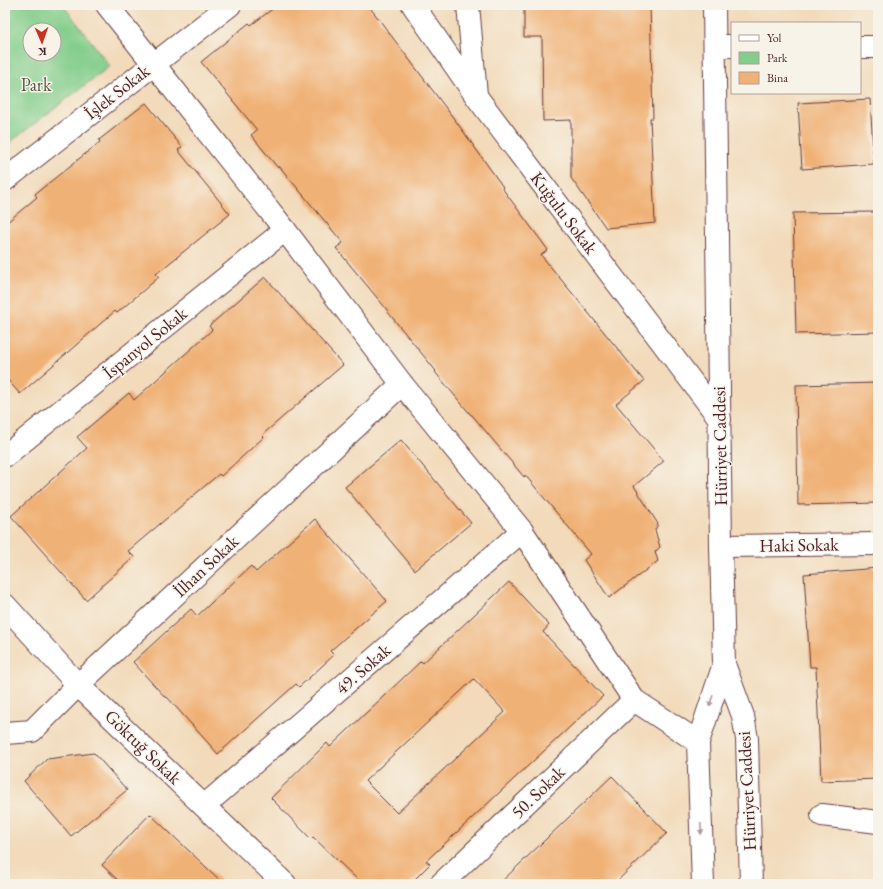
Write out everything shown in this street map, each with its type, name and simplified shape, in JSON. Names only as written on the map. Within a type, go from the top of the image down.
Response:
[{"type":"street","points":[[107,5],[285,230],[402,384],[522,531],[634,700],[698,742]]},
{"type":"street","name":"İşlek Sokak","points":[[5,180],[230,5]]},
{"type":"street","name":"Kuğulu Sokak","points":[[413,5],[476,96],[720,419]]},
{"type":"street","points":[[468,5],[476,96]]},
{"type":"street","name":"Hürriyet Caddesi","points":[[714,5],[723,46],[720,419],[724,664],[742,716],[747,739],[751,884]]},
{"type":"street","points":[[861,47],[878,47]]},
{"type":"street","name":"İspanyol Sokak","points":[[5,456],[285,230]]},
{"type":"street","name":"İlhan Sokak","points":[[5,733],[32,731],[78,685],[402,384]]},
{"type":"street","name":"49. Sokak","points":[[204,806],[522,531]]},
{"type":"street","name":"Haki Sokak","points":[[721,546],[878,544]]},
{"type":"street","name":"Göktuğ Sokak","points":[[5,605],[78,685],[285,884]]},
{"type":"street","points":[[703,884],[698,742],[724,664]]},
{"type":"street","name":"50. Sokak","points":[[441,884],[634,700]]},
{"type":"street","points":[[822,815],[878,822]]},
{"type":"green space","name":"Park","points":[[5,5],[63,5],[110,66],[5,146]]},
{"type":"building","points":[[278,5],[368,5],[458,124],[503,187],[502,188],[548,250],[541,255],[644,381],[616,404],[664,461],[634,486],[658,524],[655,530],[660,547],[655,552],[658,561],[609,598],[584,560],[591,554],[525,475],[524,477],[435,372],[436,371],[336,248],[343,243],[279,166],[278,168],[251,135],[257,130],[201,62],[249,23],[251,25]]},
{"type":"building","points":[[524,5],[650,5],[653,118],[650,118],[655,223],[606,228],[571,178],[571,120],[543,121],[542,37],[524,37]]},
{"type":"building","points":[[870,99],[874,164],[802,169],[798,103]]},
{"type":"building","points":[[146,103],[182,147],[178,150],[230,214],[156,274],[159,277],[117,313],[115,311],[20,394],[5,377],[5,224],[37,197],[35,194]]},
{"type":"building","points":[[878,212],[878,332],[796,334],[793,213]]},
{"type":"building","points":[[265,277],[343,365],[262,435],[264,437],[221,476],[219,474],[128,551],[134,557],[86,600],[11,516],[87,448],[77,437],[129,393],[134,400],[212,330],[209,326]]},
{"type":"building","points":[[878,383],[878,503],[798,505],[796,385]]},
{"type":"building","points":[[401,440],[471,523],[415,570],[345,487]]},
{"type":"building","points":[[315,519],[387,601],[330,651],[334,655],[299,687],[296,684],[218,754],[167,697],[166,698],[133,662],[191,609],[197,616],[251,566],[256,572]]},
{"type":"building","points":[[878,568],[878,779],[821,781],[816,667],[810,667],[804,574]]},
{"type":"building","points":[[509,582],[549,625],[543,632],[603,696],[426,861],[430,864],[410,884],[362,884],[313,837],[311,839],[271,798],[327,743],[330,747],[421,661],[423,663]],"holes":[[[474,679],[505,712],[397,813],[365,781]]]},
{"type":"building","points":[[94,753],[127,790],[71,836],[24,781],[47,759]]},
{"type":"building","points":[[612,776],[667,833],[614,884],[499,884]]},
{"type":"building","points":[[150,814],[224,884],[122,884],[102,865]]}]
